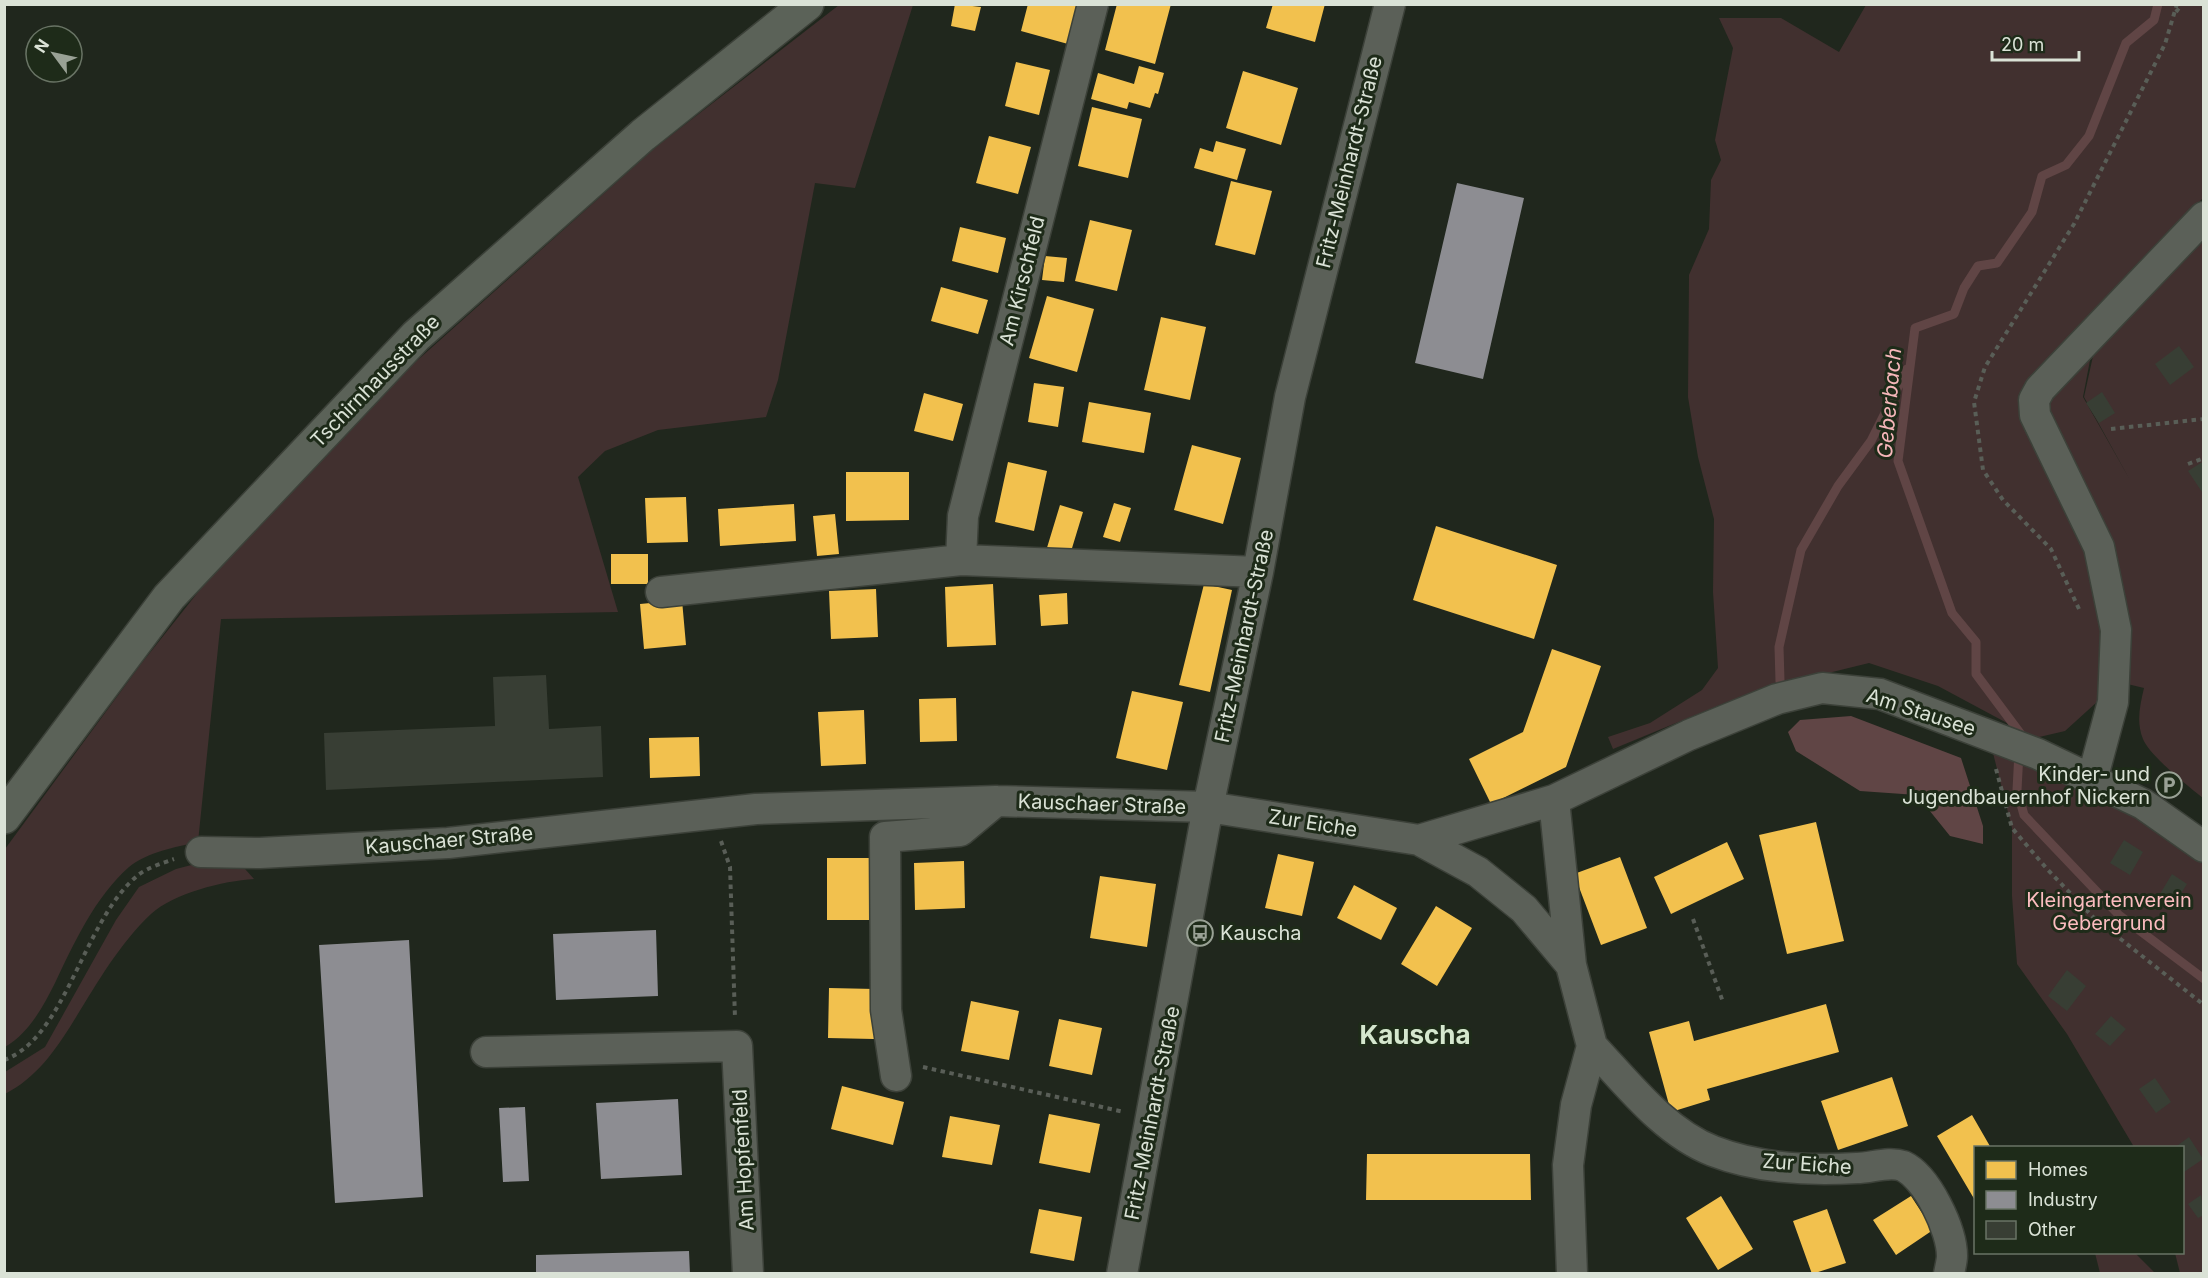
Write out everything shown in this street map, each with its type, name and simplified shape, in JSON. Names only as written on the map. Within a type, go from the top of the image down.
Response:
[{"type":"main road","name":"Tschirnhausstraße","points":[[4,817],[169,597],[417,336],[643,135],[807,4]]},
{"type":"street","name":"Am Kirschfeld","points":[[962,560],[963,516],[1093,4]]},
{"type":"street","name":"Fritz-Meinhardt-Straße","points":[[1122,1274],[1208,807],[1258,572],[1290,397],[1390,4]]},
{"type":"street","points":[[2092,780],[2113,702],[2116,630],[2099,547],[2035,415],[2034,400],[2040,389],[2204,218]]},
{"type":"street","points":[[661,592],[962,560],[1258,572]]},
{"type":"street","name":"Am Stausee","points":[[1626,768],[1689,735],[1788,696],[1822,688],[1880,694],[1921,712],[2038,754],[2143,804],[2204,847]]},
{"type":"street","name":"Zur Eiche","points":[[1419,840],[1554,800],[1626,768]]},
{"type":"street","name":"Zur Eiche","points":[[1554,800],[1571,965],[1592,1046],[1638,1094],[1678,1131],[1712,1150],[1779,1166],[1903,1167],[1930,1194],[1946,1226],[1952,1256],[1948,1274]]},
{"type":"street","name":"Kauschaer Straße","points":[[201,852],[260,853],[448,843],[756,809],[996,801],[1208,807]]},
{"type":"street","name":"Kauschaer Straße","points":[[895,1065],[886,1010],[885,837],[960,831],[996,801]]},
{"type":"street","name":"Zur Eiche","points":[[1208,807],[1419,840],[1478,872],[1524,909],[1571,965]]},
{"type":"street","points":[[486,1052],[737,1046]]},
{"type":"street","name":"Am Hopfenfeld","points":[[737,1046],[748,1274]]},
{"type":"street","name":"Zur Eiche","points":[[1572,1274],[1569,1165],[1576,1105],[1592,1046]]},
{"type":"path","points":[[2080,611],[2051,549],[2003,500],[1983,470],[1974,402],[1985,367],[2074,224],[2165,44],[2177,4]]},
{"type":"path","points":[[2174,15],[2182,4]]},
{"type":"path","points":[[2111,429],[2204,418]]},
{"type":"path","points":[[2188,464],[2204,458]]},
{"type":"path","points":[[1995,737],[2012,828],[2094,918],[2204,1005]]},
{"type":"path","points":[[694,816],[724,845],[730,867],[737,1046]]},
{"type":"path","points":[[4,1060],[37,1039],[53,1016],[109,908],[138,875],[171,860],[201,852]]},
{"type":"path","points":[[1693,919],[1723,1002]]},
{"type":"path","points":[[895,1065],[927,1068],[1151,1118]]},
{"type":"green space","points":[[839,5],[913,5],[855,188],[815,183],[778,380],[766,417],[658,430],[605,451],[578,477],[618,612],[221,619],[198,842],[145,857],[129,867],[117,879],[86,921],[34,1019],[14,1041],[5,1047],[5,849],[141,664],[237,543],[363,409],[656,147]]},
{"type":"green space","points":[[1866,5],[2203,5],[2203,198],[2188,213],[2091,355],[2083,397],[2130,480],[2084,397],[2093,356],[2203,237],[2203,798],[2161,762],[2143,739],[2139,720],[2144,688],[2119,682],[2065,731],[2035,738],[1938,686],[1869,663],[1808,678],[1761,695],[1727,702],[1613,749],[1608,737],[1650,723],[1702,690],[1718,668],[1713,592],[1714,519],[1698,457],[1688,397],[1689,275],[1709,229],[1711,180],[1721,160],[1715,140],[1733,48],[1719,18],[1781,18],[1839,52]]},
{"type":"green space","name":"Kleingartenverein Gebergrund","points":[[1993,753],[2101,799],[2153,826],[2203,857],[2203,1273],[2180,1273],[2175,1254],[2184,1254],[2184,1146],[2133,1146],[2067,1034],[2017,964],[2012,896],[2012,828]]},
{"type":"green space","points":[[237,860],[254,879],[200,889],[172,900],[151,914],[118,952],[52,1053],[26,1080],[5,1094],[5,1072],[45,1047],[116,920],[139,887],[176,869],[203,862]]},
{"type":"green space","points":[[2095,1254],[2136,1254],[2155,1273],[2100,1273]]},
{"type":"shaded area","points":[[1851,716],[1961,758],[1983,826],[1983,844],[1950,836],[1917,795],[1860,791],[1796,751],[1788,732],[1800,720]]},
{"type":"building: Homes","points":[[955,4],[981,7],[975,31],[951,26]]},
{"type":"building: Homes","points":[[1028,4],[1078,4],[1068,44],[1021,31]]},
{"type":"building: Homes","points":[[1117,4],[1171,4],[1155,64],[1105,50]]},
{"type":"building: Homes","points":[[1273,4],[1325,4],[1315,42],[1266,28]]},
{"type":"building: Homes","points":[[1016,62],[1050,70],[1039,115],[1005,106]]},
{"type":"building: Homes","points":[[1139,66],[1164,73],[1158,94],[1155,93],[1150,108],[1129,102],[1127,109],[1091,99],[1098,73],[1134,84]]},
{"type":"building: Homes","points":[[1243,71],[1298,88],[1281,145],[1226,128]]},
{"type":"building: Homes","points":[[1092,107],[1142,119],[1128,178],[1078,166]]},
{"type":"building: Homes","points":[[989,136],[1031,147],[1018,194],[976,183]]},
{"type":"building: Homes","points":[[1216,141],[1246,149],[1237,180],[1194,168],[1200,148],[1213,152]]},
{"type":"building: Homes","points":[[1231,181],[1272,191],[1255,255],[1215,245]]},
{"type":"building: Homes","points":[[1090,220],[1132,230],[1117,291],[1075,281]]},
{"type":"building: Homes","points":[[960,227],[1006,238],[998,273],[952,261]]},
{"type":"building: Homes","points":[[1045,256],[1067,258],[1064,282],[1042,280]]},
{"type":"building: Homes","points":[[941,287],[988,300],[978,334],[931,321]]},
{"type":"building: Homes","points":[[1047,296],[1094,309],[1077,372],[1029,358]]},
{"type":"building: Homes","points":[[1161,317],[1206,327],[1190,400],[1144,390]]},
{"type":"building: Homes","points":[[1034,383],[1064,387],[1058,427],[1028,422]]},
{"type":"building: Homes","points":[[924,393],[963,404],[953,441],[914,431]]},
{"type":"building: Homes","points":[[1089,402],[1151,413],[1144,453],[1082,442]]},
{"type":"building: Homes","points":[[1192,445],[1241,458],[1223,524],[1174,510]]},
{"type":"building: Homes","points":[[1008,462],[1047,471],[1034,531],[995,522]]},
{"type":"building: Homes","points":[[846,472],[909,472],[909,520],[846,521]]},
{"type":"building: Homes","points":[[686,497],[688,542],[647,543],[645,498]]},
{"type":"building: Homes","points":[[1114,503],[1131,508],[1120,542],[1103,537]]},
{"type":"building: Homes","points":[[794,504],[796,541],[720,546],[718,509]]},
{"type":"building: Homes","points":[[1060,505],[1083,512],[1069,558],[1046,551]]},
{"type":"building: Homes","points":[[835,514],[839,554],[817,556],[813,516]]},
{"type":"building: Homes","points":[[1436,526],[1557,565],[1534,639],[1413,600]]},
{"type":"building: Homes","points":[[611,554],[648,554],[648,584],[611,584]]},
{"type":"building: Homes","points":[[993,584],[996,645],[947,647],[945,587]]},
{"type":"building: Homes","points":[[1204,584],[1232,590],[1210,692],[1179,685]]},
{"type":"building: Homes","points":[[876,589],[878,637],[831,639],[829,591]]},
{"type":"building: Homes","points":[[1067,593],[1068,624],[1041,626],[1039,595]]},
{"type":"building: Homes","points":[[682,600],[686,645],[644,649],[640,604]]},
{"type":"building: Homes","points":[[1552,649],[1601,666],[1566,767],[1491,804],[1469,759],[1523,732]]},
{"type":"building: Homes","points":[[1132,691],[1183,702],[1167,770],[1116,758]]},
{"type":"building: Homes","points":[[956,698],[957,741],[920,742],[919,699]]},
{"type":"building: Homes","points":[[864,710],[866,764],[821,766],[818,712]]},
{"type":"building: Homes","points":[[699,737],[700,776],[650,778],[649,738]]},
{"type":"building: Homes","points":[[1816,822],[1844,941],[1787,954],[1759,835]]},
{"type":"building: Homes","points":[[1727,842],[1744,879],[1671,914],[1654,877]]},
{"type":"building: Homes","points":[[1278,854],[1314,862],[1302,916],[1265,908]]},
{"type":"building: Homes","points":[[1620,857],[1647,928],[1601,945],[1574,874]]},
{"type":"building: Homes","points":[[827,858],[878,858],[878,920],[827,920]]},
{"type":"building: Homes","points":[[964,861],[965,908],[915,910],[914,863]]},
{"type":"building: Homes","points":[[1100,876],[1156,884],[1147,947],[1090,938]]},
{"type":"building: Homes","points":[[1354,885],[1397,908],[1381,940],[1337,918]]},
{"type":"building: Homes","points":[[1436,906],[1472,928],[1437,986],[1401,964]]},
{"type":"building: Homes","points":[[829,988],[875,989],[874,1039],[828,1038]]},
{"type":"building: Homes","points":[[971,1001],[1019,1011],[1009,1060],[961,1051]]},
{"type":"building: Homes","points":[[1826,1004],[1839,1052],[1707,1089],[1710,1100],[1671,1112],[1649,1032],[1689,1021],[1694,1041]]},
{"type":"building: Homes","points":[[1059,1019],[1102,1028],[1092,1075],[1049,1066]]},
{"type":"building: Homes","points":[[1892,1077],[1908,1126],[1838,1150],[1821,1101]]},
{"type":"building: Homes","points":[[842,1086],[904,1102],[893,1145],[831,1129]]},
{"type":"building: Homes","points":[[1049,1114],[1100,1124],[1090,1173],[1039,1163]]},
{"type":"building: Homes","points":[[1972,1115],[1990,1146],[1974,1146],[1974,1199],[1937,1136]]},
{"type":"building: Homes","points":[[950,1116],[1000,1125],[992,1165],[942,1157]]},
{"type":"building: Homes","points":[[1367,1154],[1530,1154],[1531,1200],[1366,1200]]},
{"type":"building: Homes","points":[[1721,1196],[1753,1249],[1718,1270],[1686,1218]]},
{"type":"building: Homes","points":[[1911,1196],[1933,1230],[1896,1255],[1873,1220]]},
{"type":"building: Homes","points":[[1039,1209],[1082,1217],[1074,1261],[1030,1253]]},
{"type":"building: Homes","points":[[1827,1209],[1846,1263],[1812,1274],[1793,1221]]},
{"type":"building: Industry","points":[[1457,183],[1524,198],[1483,379],[1415,363]]},
{"type":"building: Industry","points":[[656,930],[658,996],[556,1000],[553,934]]},
{"type":"building: Industry","points":[[409,940],[423,1197],[335,1203],[319,945]]},
{"type":"building: Industry","points":[[678,1099],[682,1175],[601,1179],[596,1103]]},
{"type":"building: Industry","points":[[525,1107],[529,1181],[503,1182],[499,1108]]},
{"type":"building: Industry","points":[[689,1251],[690,1274],[536,1274],[536,1255]]},
{"type":"building: Other","points":[[2179,346],[2194,367],[2170,385],[2155,364]]},
{"type":"building: Other","points":[[2102,392],[2115,413],[2099,423],[2086,403]]},
{"type":"building: Other","points":[[2204,461],[2204,495],[2188,471]]},
{"type":"building: Other","points":[[546,675],[549,729],[601,726],[603,777],[326,790],[324,733],[495,726],[493,677]]},
{"type":"building: Other","points":[[2124,840],[2143,852],[2130,875],[2110,863]]},
{"type":"building: Other","points":[[2172,874],[2187,884],[2175,903],[2160,894]]},
{"type":"building: Other","points":[[2067,970],[2086,986],[2067,1011],[2048,996]]},
{"type":"building: Other","points":[[2111,1016],[2126,1029],[2110,1046],[2095,1034]]},
{"type":"building: Other","points":[[2155,1078],[2171,1102],[2156,1113],[2139,1089]]},
{"type":"building: Other","points":[[2189,1137],[2203,1159],[2184,1172],[2184,1146],[2177,1146]]},
{"type":"building: Other","points":[[2201,1195],[2204,1215],[2198,1218],[2188,1204]]},
{"type":"waterway","name":"Geberbach","points":[[2158,4],[2154,20],[2126,43],[2089,136],[2066,165],[2042,176],[2032,212],[1997,263],[1978,266],[1964,288],[1954,314],[1915,328],[1898,461],[1952,613],[1976,642],[1976,674],[2020,733],[2017,790],[2024,815],[2119,915],[2204,979]]},
{"type":"waterway","points":[[1783,691],[1780,681],[1779,647],[1801,550],[1838,486],[1871,441],[1907,369]]},
{"type":"place","name":"Kinder- und Jugendbauernhof Nickern","points":[[2169,785]]},
{"type":"place","name":"Kauscha","points":[[1200,933]]},
{"type":"district","name":"Kauscha","points":[[1415,1034]]}]
